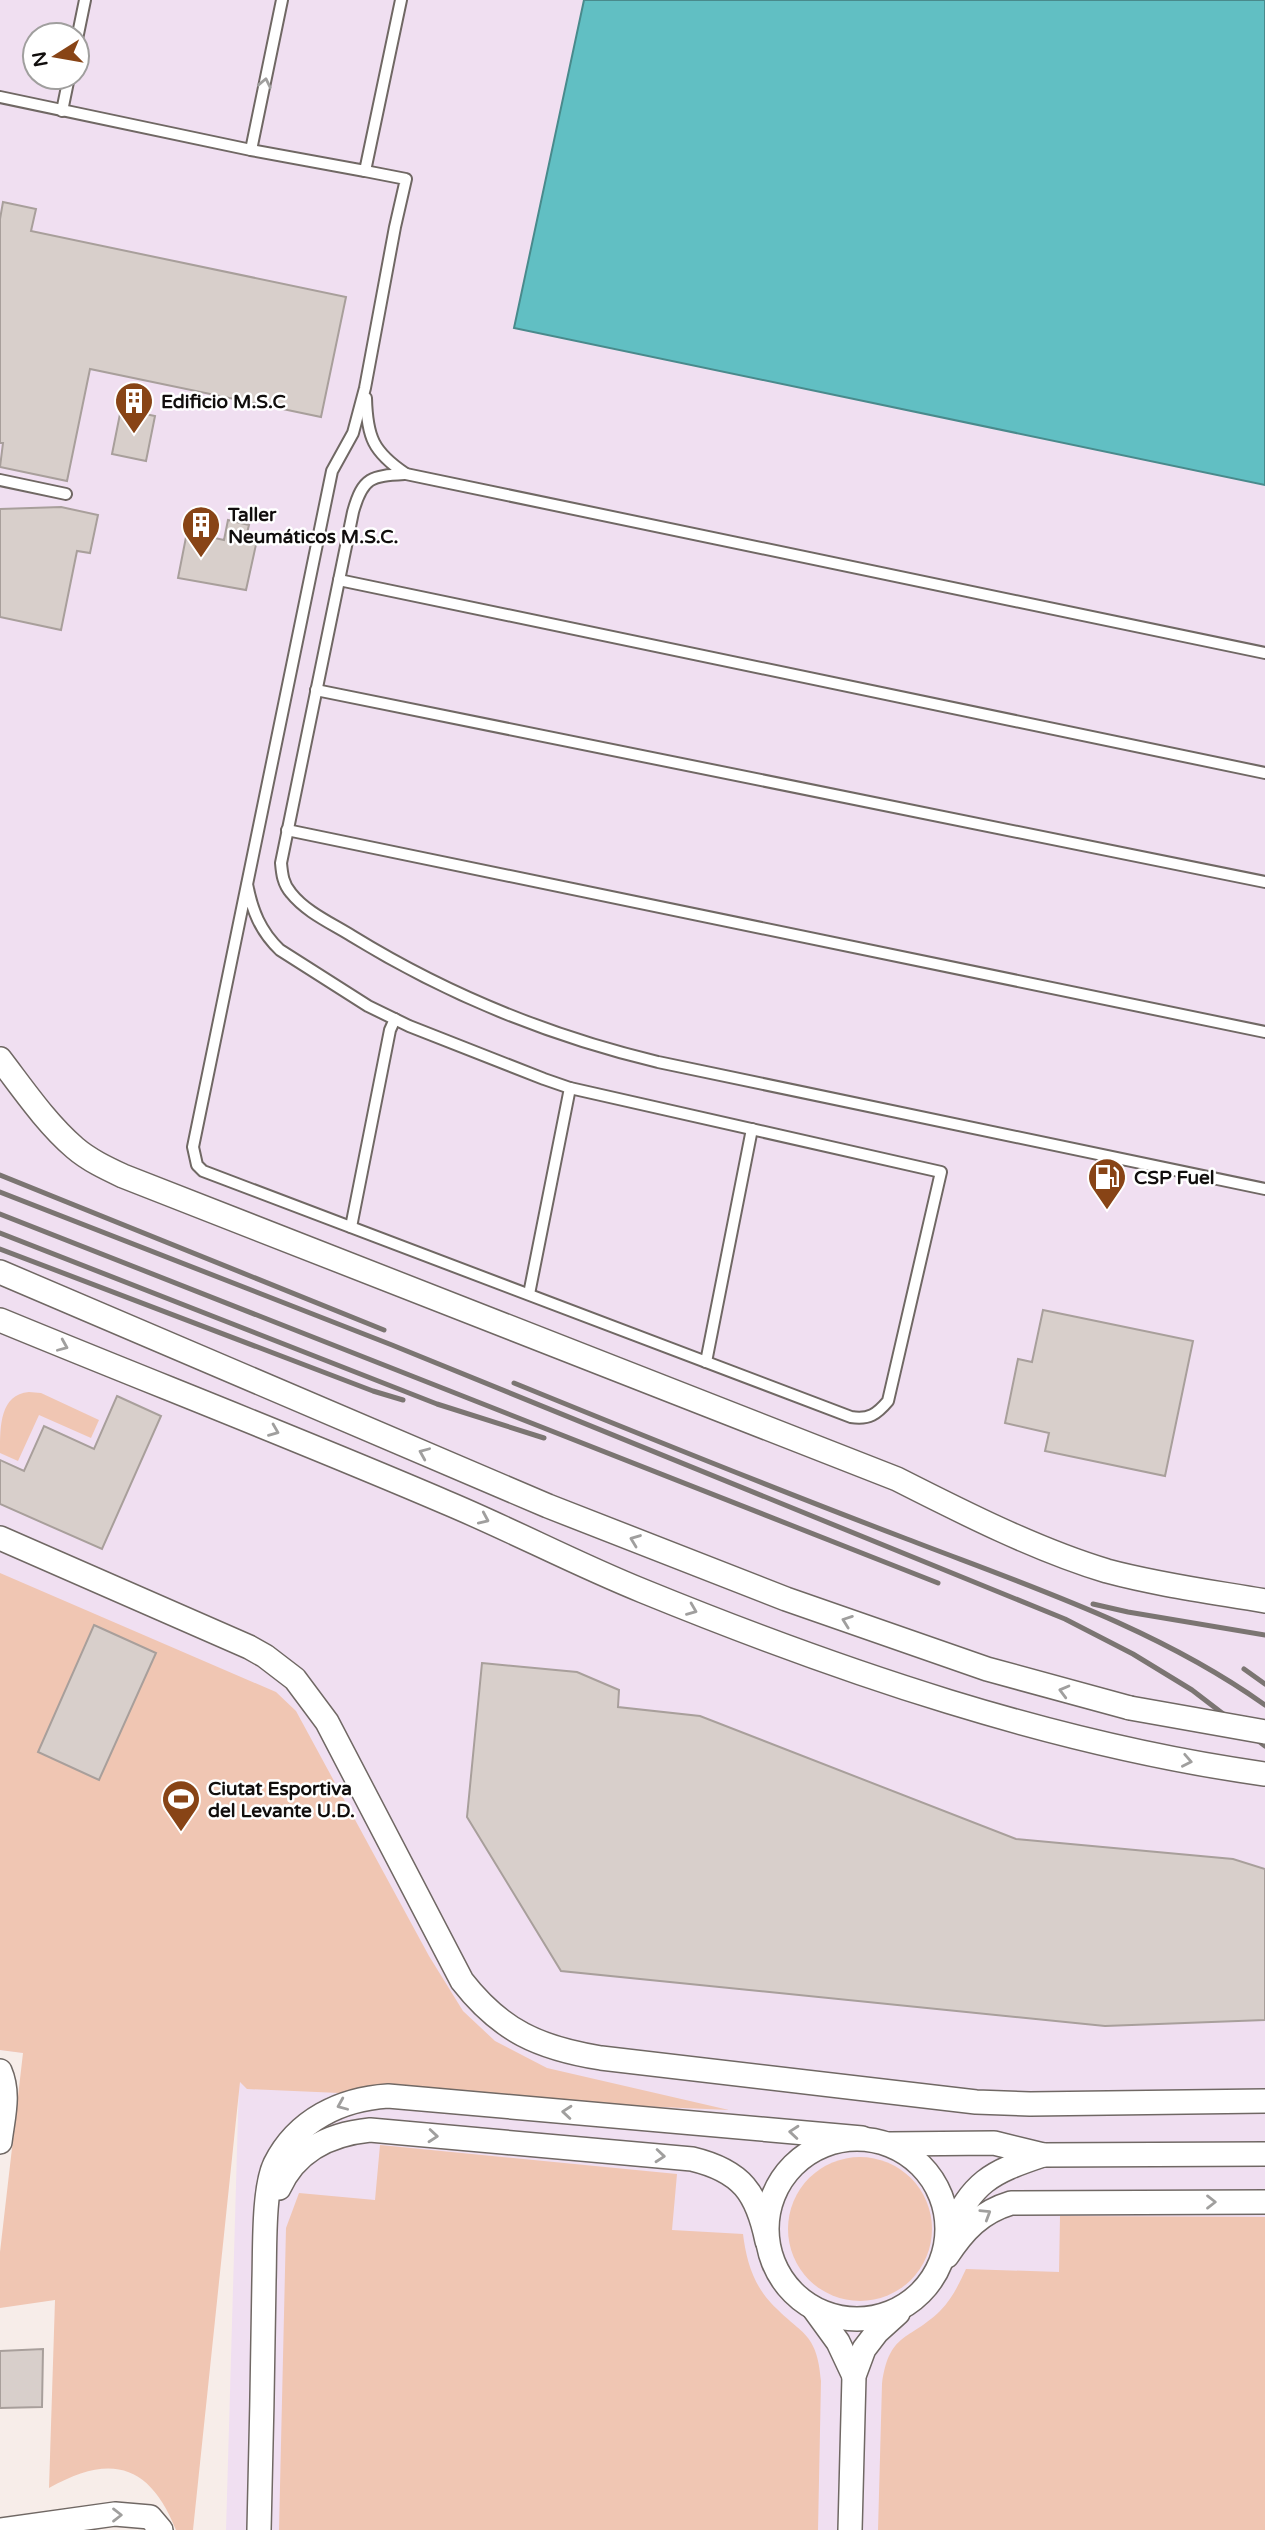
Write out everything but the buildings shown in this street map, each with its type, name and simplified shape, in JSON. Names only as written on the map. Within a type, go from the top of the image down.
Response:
[{"type":"street","points":[[0,1059],[74,1147],[95,1163],[123,1176],[897,1479],[1069,1557],[1140,1579],[1265,1601]]},
{"type":"street","points":[[0,1272],[548,1506],[786,1599],[987,1669],[1130,1708],[1265,1732]]},
{"type":"street","points":[[0,1320],[449,1503],[640,1590],[726,1624],[950,1701],[1120,1748],[1265,1774]]},
{"type":"street","points":[[0,1538],[250,1647],[295,1679],[327,1722],[462,1981],[487,2009],[535,2041],[562,2051],[601,2058],[976,2102],[1030,2104],[1265,2101]]},
{"type":"street","points":[[0,2071],[6,2084],[6,2099],[0,2142]]},
{"type":"street","points":[[259,2530],[265,2249],[269,2185],[274,2165],[307,2124],[321,2114],[355,2100],[388,2096],[862,2138],[890,2144],[994,2143],[1044,2155],[1265,2154]]},
{"type":"street","points":[[265,2249],[278,2190],[291,2167],[330,2138],[370,2130],[692,2159],[712,2164],[727,2172],[755,2198],[775,2268],[791,2292],[814,2309],[836,2318],[860,2320],[884,2316],[906,2306]]},
{"type":"street","points":[[767,2241],[768,2215],[776,2189],[790,2167],[811,2151],[835,2141],[862,2138]]},
{"type":"street","points":[[890,2144],[914,2159],[933,2180],[945,2206],[947,2235]]},
{"type":"street","points":[[941,2264],[947,2235],[973,2190],[990,2177],[1012,2166],[1044,2155]]},
{"type":"street","points":[[850,2530],[854,2376],[864,2349],[870,2340],[927,2288],[962,2233],[978,2218],[992,2208],[1030,2201],[1265,2202]]},
{"type":"street","points":[[814,2309],[838,2342],[854,2376]]},
{"type":"street","points":[[1,2530],[115,2514],[155,2524]]},
{"type":"lane","points":[[81,21],[85,0]]},
{"type":"lane","points":[[251,150],[282,0]]},
{"type":"lane","points":[[365,171],[401,0]]},
{"type":"lane","points":[[62,111],[66,91]]},
{"type":"lane","points":[[0,97],[251,150],[406,179],[365,388],[353,433],[332,471],[247,884],[193,1147],[193,1156],[203,1171],[851,1417],[862,1419],[877,1414],[888,1401],[941,1172],[570,1088],[395,1019],[333,985],[280,950],[268,939],[259,923],[251,907],[247,884]]},
{"type":"lane","points":[[365,388],[368,429],[374,446],[384,459],[406,474]]},
{"type":"lane","points":[[1265,653],[406,474],[377,476],[366,483],[358,495],[281,863],[283,880],[289,891],[302,904],[416,973],[493,1010],[535,1026],[658,1062],[1265,1189]]},
{"type":"lane","points":[[0,480],[66,494]]},
{"type":"lane","points":[[339,580],[1265,773]]},
{"type":"lane","points":[[316,690],[1265,883]]},
{"type":"lane","points":[[287,830],[1265,1032]]},
{"type":"lane","points":[[351,1227],[390,1030],[395,1019]]},
{"type":"lane","points":[[529,1294],[570,1088]]},
{"type":"lane","points":[[706,1362],[752,1129]]},
{"type":"shaded area","points":[[0,0],[584,0],[515,328],[1265,485],[1265,2530],[226,2530],[239,2081],[0,2050]]},
{"type":"shaded area","points":[[41,1393],[99,1420],[91,1438],[39,1415],[18,1461],[0,1453],[0,1432],[7,1405],[19,1394]]},
{"type":"shaded area","name":"Ciutat Esportiva del Levante U.D.","points":[[0,1573],[276,1692],[296,1711],[429,1956],[463,2011],[495,2041],[547,2068],[729,2110],[247,2089],[240,2082],[193,2530],[176,2530],[153,2490],[140,2478],[125,2471],[108,2468],[90,2471],[49,2488],[55,2300],[0,2308],[0,2252],[23,2053],[0,2050]]},
{"type":"shaded area","points":[[380,2145],[677,2174],[672,2230],[743,2234],[748,2262],[759,2288],[771,2303],[806,2335],[816,2352],[821,2381],[818,2530],[279,2530],[286,2228],[299,2193],[375,2200]]},
{"type":"shaded area","points":[[860,2157],[887,2163],[911,2178],[926,2202],[932,2229],[926,2256],[911,2280],[887,2295],[860,2301],[833,2295],[809,2280],[794,2256],[788,2229],[794,2202],[809,2178],[833,2163]]},
{"type":"shaded area","points":[[1060,2216],[1265,2217],[1265,2530],[878,2530],[882,2384],[885,2367],[895,2346],[929,2321],[944,2306],[966,2269],[1059,2272]]},
{"type":"water","points":[[584,0],[1265,0],[1265,485],[514,328]]},
{"type":"railway","points":[[0,1175],[384,1330]]},
{"type":"railway","points":[[0,1192],[392,1345],[1065,1619],[1133,1654],[1192,1690],[1265,1746]]},
{"type":"railway","points":[[0,1214],[938,1583]]},
{"type":"railway","points":[[0,1233],[437,1404],[544,1438]]},
{"type":"railway","points":[[0,1249],[403,1400]]},
{"type":"railway","points":[[514,1383],[1091,1611],[1181,1653],[1265,1705]]},
{"type":"railway","points":[[1093,1604],[1265,1635]]},
{"type":"railway","points":[[1244,1669],[1265,1684]]},
{"type":"place","name":"Edificio M.S.C","points":[[134,435]]},
{"type":"place","name":"Taller Neumáticos M.S.C.","points":[[201,559]]},
{"type":"place","name":"CSP Fuel","points":[[1107,1211]]},
{"type":"place","name":"Ciutat Esportiva del Levante U.D.","points":[[181,1833]]}]
